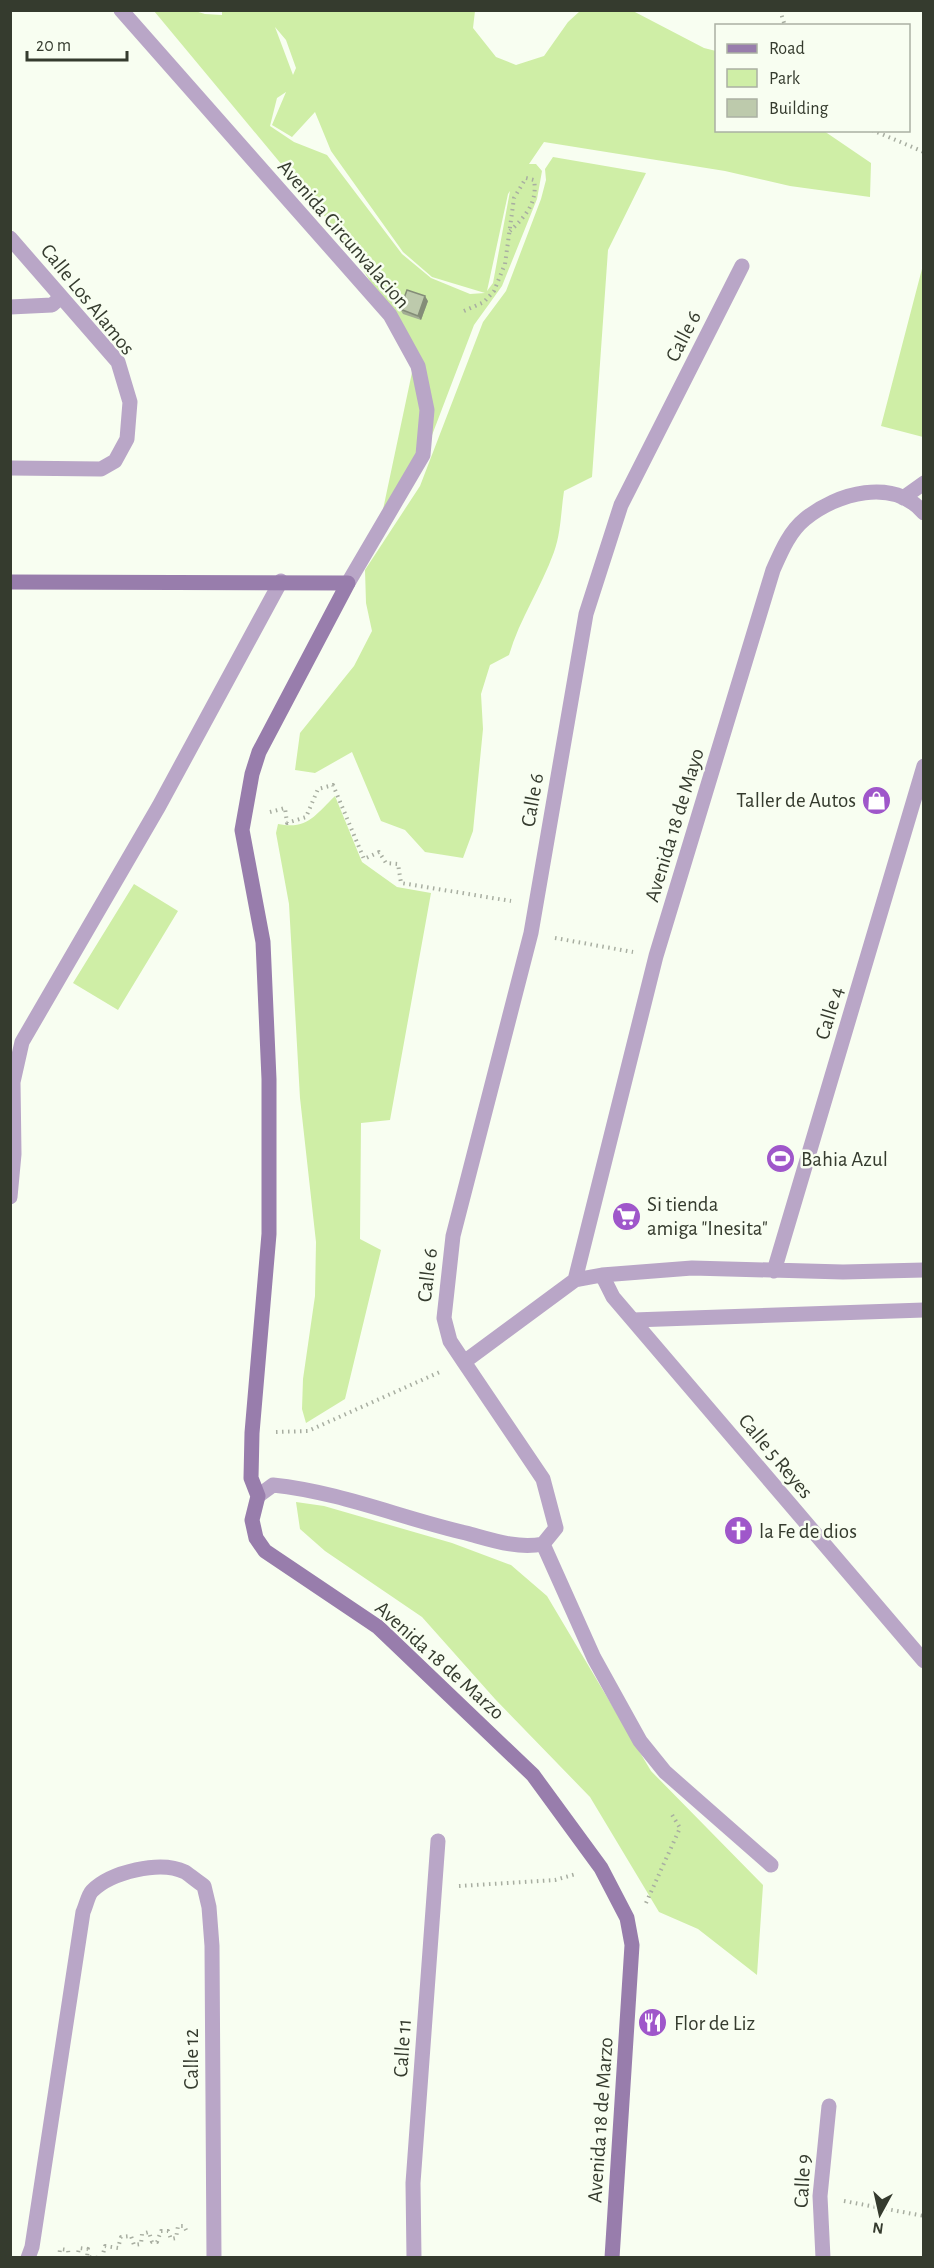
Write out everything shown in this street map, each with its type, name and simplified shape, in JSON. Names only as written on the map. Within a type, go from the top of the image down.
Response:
[{"type":"street","name":"Avenida Circunvalacion","points":[[121,10],[390,315],[418,366],[427,410],[423,455],[348,583]]},
{"type":"street","name":"Calle Los Alamos","points":[[10,238],[118,362],[130,402],[127,439],[115,461],[101,469],[10,468]]},
{"type":"street","name":"Calle 6","points":[[464,1362],[450,1341],[444,1318],[453,1236],[531,933],[586,614],[621,505],[742,266]]},
{"type":"street","points":[[10,307],[51,305],[61,297]]},
{"type":"street","points":[[903,498],[924,483]]},
{"type":"street","name":"Avenida 18 de Mayo","points":[[576,1280],[656,956],[773,570],[784,545],[805,519],[862,491],[885,492],[903,498],[924,513]]},
{"type":"street","points":[[10,1197],[12,1082],[22,1042],[159,806],[281,581]]},
{"type":"street","points":[[10,582],[281,581],[348,583],[259,752],[252,774],[242,830],[263,942],[269,1079],[269,1234],[252,1433],[251,1478],[258,1496],[273,1485],[293,1487],[333,1494],[435,1526],[509,1544],[543,1544]]},
{"type":"street","name":"Calle 4","points":[[774,1271],[924,766]]},
{"type":"street","points":[[543,1544],[556,1528],[543,1479],[464,1362],[576,1280],[602,1275],[692,1268],[774,1271],[924,1269]]},
{"type":"street","name":"Calle 5 Reyes","points":[[602,1275],[613,1297],[924,1661]]},
{"type":"street","points":[[633,1320],[924,1310]]},
{"type":"street","name":"Avenida 18 de Marzo","points":[[258,1496],[252,1520],[256,1538],[265,1551],[378,1627],[445,1688],[533,1775],[601,1868],[627,1918],[632,1945],[612,2258]]},
{"type":"street","points":[[543,1544],[594,1658],[640,1742],[665,1773],[771,1865]]},
{"type":"street","name":"Calle 11","points":[[414,2258],[413,2183],[438,1841]]},
{"type":"street","name":"Calle 12","points":[[28,2258],[32,2247],[83,1912],[91,1892],[127,1872],[154,1868],[183,1872],[204,1886],[209,1907],[212,1946],[214,2258]]},
{"type":"street","name":"Calle 9","points":[[823,2258],[820,2196],[829,2106]]},
{"type":"path","points":[[877,132],[924,152]]},
{"type":"path","points":[[464,311],[484,302],[494,291],[505,264],[514,198],[520,184],[526,178],[534,180],[536,190],[532,204],[524,218],[510,231]]},
{"type":"path","points":[[242,830],[262,814],[285,808],[286,823],[306,817],[318,789],[333,785],[364,859],[379,852],[386,863],[399,864],[401,883],[535,906]]},
{"type":"path","points":[[531,933],[656,956]]},
{"type":"path","points":[[252,1433],[308,1431],[464,1362]]},
{"type":"path","points":[[644,1910],[680,1828],[663,1801],[665,1773]]},
{"type":"path","points":[[434,1886],[483,1886],[555,1880],[601,1868]]},
{"type":"path","points":[[820,2196],[924,2216]]},
{"type":"path","points":[[77,2258],[79,2248],[88,2249],[87,2257],[100,2258],[105,2246],[118,2248],[121,2237],[131,2236],[134,2245],[141,2244],[142,2234],[149,2232],[152,2242],[157,2242],[160,2231],[168,2231],[171,2239],[176,2238],[178,2226],[184,2226],[189,2236],[193,2224],[212,2223]]},
{"type":"path","points":[[59,2258],[60,2249],[68,2250],[69,2258]]},
{"type":"green space","points":[[222,10],[475,11],[473,28],[496,57],[516,65],[544,56],[568,22],[580,11],[633,11],[704,48],[715,51],[715,132],[825,132],[871,163],[870,197],[790,186],[725,171],[544,142],[529,164],[536,164],[542,171],[537,199],[502,286],[474,325],[413,485],[377,538],[414,363],[388,309],[341,236],[154,11],[195,11],[222,15]],"holes":[[[275,27],[286,40],[296,68],[293,75]],[[286,92],[272,125],[292,137],[315,112],[331,151],[403,252],[432,277],[485,293],[470,294],[431,278],[402,254],[327,155],[294,142],[270,126],[277,98]],[[510,191],[493,283],[487,291],[508,194]]]},
{"type":"green space","points":[[553,157],[646,173],[608,250],[592,477],[564,491],[558,537],[549,565],[519,628],[509,655],[490,665],[481,694],[483,729],[473,831],[463,858],[425,852],[405,830],[381,821],[352,752],[315,773],[295,770],[300,733],[354,666],[372,631],[366,603],[365,570],[420,486],[483,322],[506,291],[541,199],[546,180],[545,169]]},
{"type":"green space","points":[[923,265],[923,437],[881,426]]},
{"type":"green space","points":[[335,796],[362,862],[397,887],[431,893],[390,1120],[361,1123],[360,1239],[381,1250],[345,1399],[306,1423],[302,1409],[303,1379],[315,1296],[316,1242],[300,1098],[289,904],[276,833],[278,824],[304,823],[316,815]]},
{"type":"green space","points":[[134,884],[178,911],[118,1010],[73,983]]},
{"type":"green space","points":[[296,1502],[324,1506],[452,1543],[511,1565],[547,1596],[651,1771],[763,1885],[757,1975],[698,1929],[659,1912],[590,1797],[495,1699],[422,1617],[325,1551],[300,1529]]},
{"type":"building","points":[[407,290],[425,296],[418,316],[400,309]]},
{"type":"place","name":"Taller de Autos","points":[[877,800]]},
{"type":"place","name":"Bahia Azul","points":[[780,1159]]},
{"type":"place","name":"Si tienda amiga \"Inesita\"","points":[[626,1216]]},
{"type":"place","name":"la Fe de dios","points":[[738,1531]]},
{"type":"place","name":"Flor de Liz","points":[[653,2023]]}]
